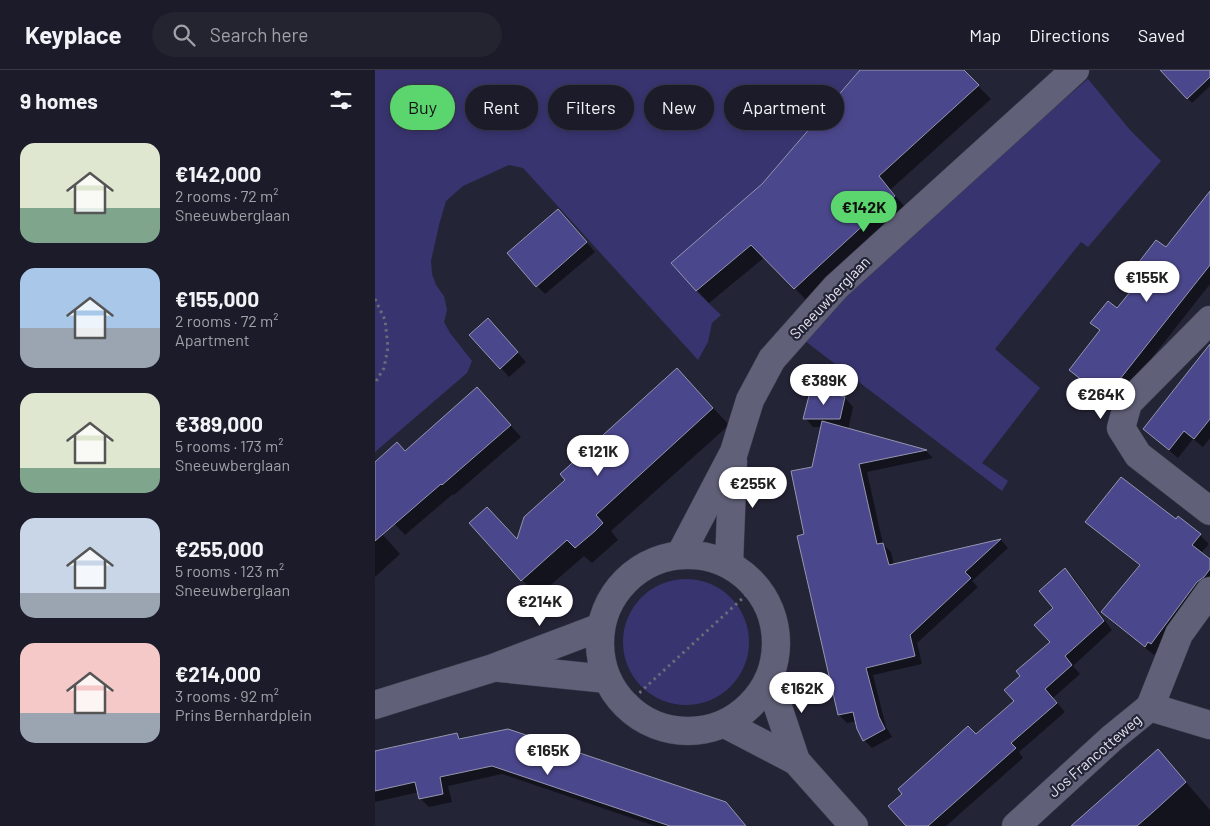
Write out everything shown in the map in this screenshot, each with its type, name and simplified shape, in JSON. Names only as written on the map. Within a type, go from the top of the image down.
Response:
[{"type":"street","name":"Sneeuwberglaan","points":[[680,554],[734,452],[750,400],[772,359],[836,287],[1075,70]]},
{"type":"street","points":[[1210,320],[1128,403],[1121,428],[1138,455],[1210,511]]},
{"type":"street","name":"Sneeuwberglaan","points":[[729,564],[734,452]]},
{"type":"street","points":[[680,554],[705,556],[729,564],[756,586],[772,615],[777,648],[769,680],[751,706],[725,724],[705,730],[683,732],[662,728],[642,719],[625,706],[607,679],[600,653],[601,627],[611,600],[629,577],[652,562],[680,554]]},
{"type":"street","points":[[1150,707],[1179,634],[1210,591]]},
{"type":"street","points":[[375,705],[493,668],[601,627]]},
{"type":"street","points":[[493,668],[607,679]]},
{"type":"street","points":[[769,680],[796,761]]},
{"type":"street","name":"Jos Francotteweg","points":[[1016,826],[1112,738],[1150,707],[1210,725]]},
{"type":"street","points":[[725,724],[796,761],[853,826]]},
{"type":"path","points":[[375,299],[385,320],[388,347],[384,368],[375,383]]},
{"type":"path","points":[[625,706],[756,586]]},
{"type":"shaded area","points":[[375,70],[860,70],[844,89],[844,85],[724,85],[724,130],[808,130],[762,184],[672,263],[696,291],[721,315],[712,323],[708,342],[698,360],[523,168],[509,165],[463,186],[446,201],[431,261],[432,274],[436,285],[444,296],[447,310],[444,322],[450,333],[472,361],[467,373],[375,452]]},
{"type":"shaded area","points":[[1088,79],[1130,130],[1161,161],[1088,247],[1081,242],[995,349],[1040,388],[982,463],[1008,481],[1002,491],[805,341],[817,323],[952,195]]},
{"type":"shaded area","points":[[686,579],[710,584],[730,598],[744,618],[749,642],[744,666],[730,686],[710,700],[686,705],[662,700],[642,686],[628,666],[623,642],[628,618],[642,598],[662,584]]},
{"type":"building","points":[[860,70],[964,70],[979,85],[879,176],[895,196],[794,289],[751,245],[696,291],[671,263],[762,184],[808,130],[844,130],[844,89]]},
{"type":"building","points":[[1160,70],[1210,70],[1210,77],[1187,99]]},
{"type":"building","points":[[1210,191],[1210,265],[1105,398],[1069,370],[1100,330],[1090,323],[1108,301],[1117,308],[1148,270],[1139,262],[1156,240],[1166,247]]},
{"type":"building","points":[[558,209],[587,242],[536,287],[507,253]]},
{"type":"building","points":[[488,318],[518,352],[500,369],[469,335]]},
{"type":"building","points":[[1210,344],[1210,419],[1194,439],[1184,431],[1169,450],[1143,429]]},
{"type":"building","points":[[677,368],[713,408],[596,515],[603,523],[595,531],[575,548],[567,540],[521,581],[469,523],[487,507],[517,539],[524,517],[565,480],[560,474]]},
{"type":"building","points":[[477,387],[511,425],[375,541],[375,462],[397,442],[405,451]]},
{"type":"building","points":[[811,388],[845,397],[840,419],[803,419]]},
{"type":"building","points":[[822,421],[927,450],[859,464],[877,544],[883,543],[889,565],[1001,539],[965,572],[971,578],[910,635],[915,656],[866,668],[879,717],[885,729],[863,741],[857,729],[853,712],[838,715],[797,536],[804,534],[791,471],[812,467]]},
{"type":"building","points":[[1121,477],[1176,519],[1178,516],[1201,534],[1192,545],[1210,559],[1210,569],[1197,582],[1151,644],[1148,642],[1145,647],[1101,612],[1140,565],[1085,522]]},
{"type":"building","points":[[1065,568],[1104,621],[1065,656],[1072,665],[1045,689],[1057,703],[1011,743],[1016,748],[928,826],[906,826],[888,806],[902,794],[898,789],[968,726],[976,734],[1014,701],[1004,690],[1020,676],[1016,671],[1050,642],[1034,625],[1053,608],[1039,591]]},
{"type":"building","points":[[508,729],[726,802],[746,826],[670,826],[492,766],[440,777],[443,794],[419,799],[415,782],[375,791],[375,751],[457,733],[459,739]]},
{"type":"building","points":[[1158,749],[1186,782],[1153,812],[1137,826],[1071,826]]}]
